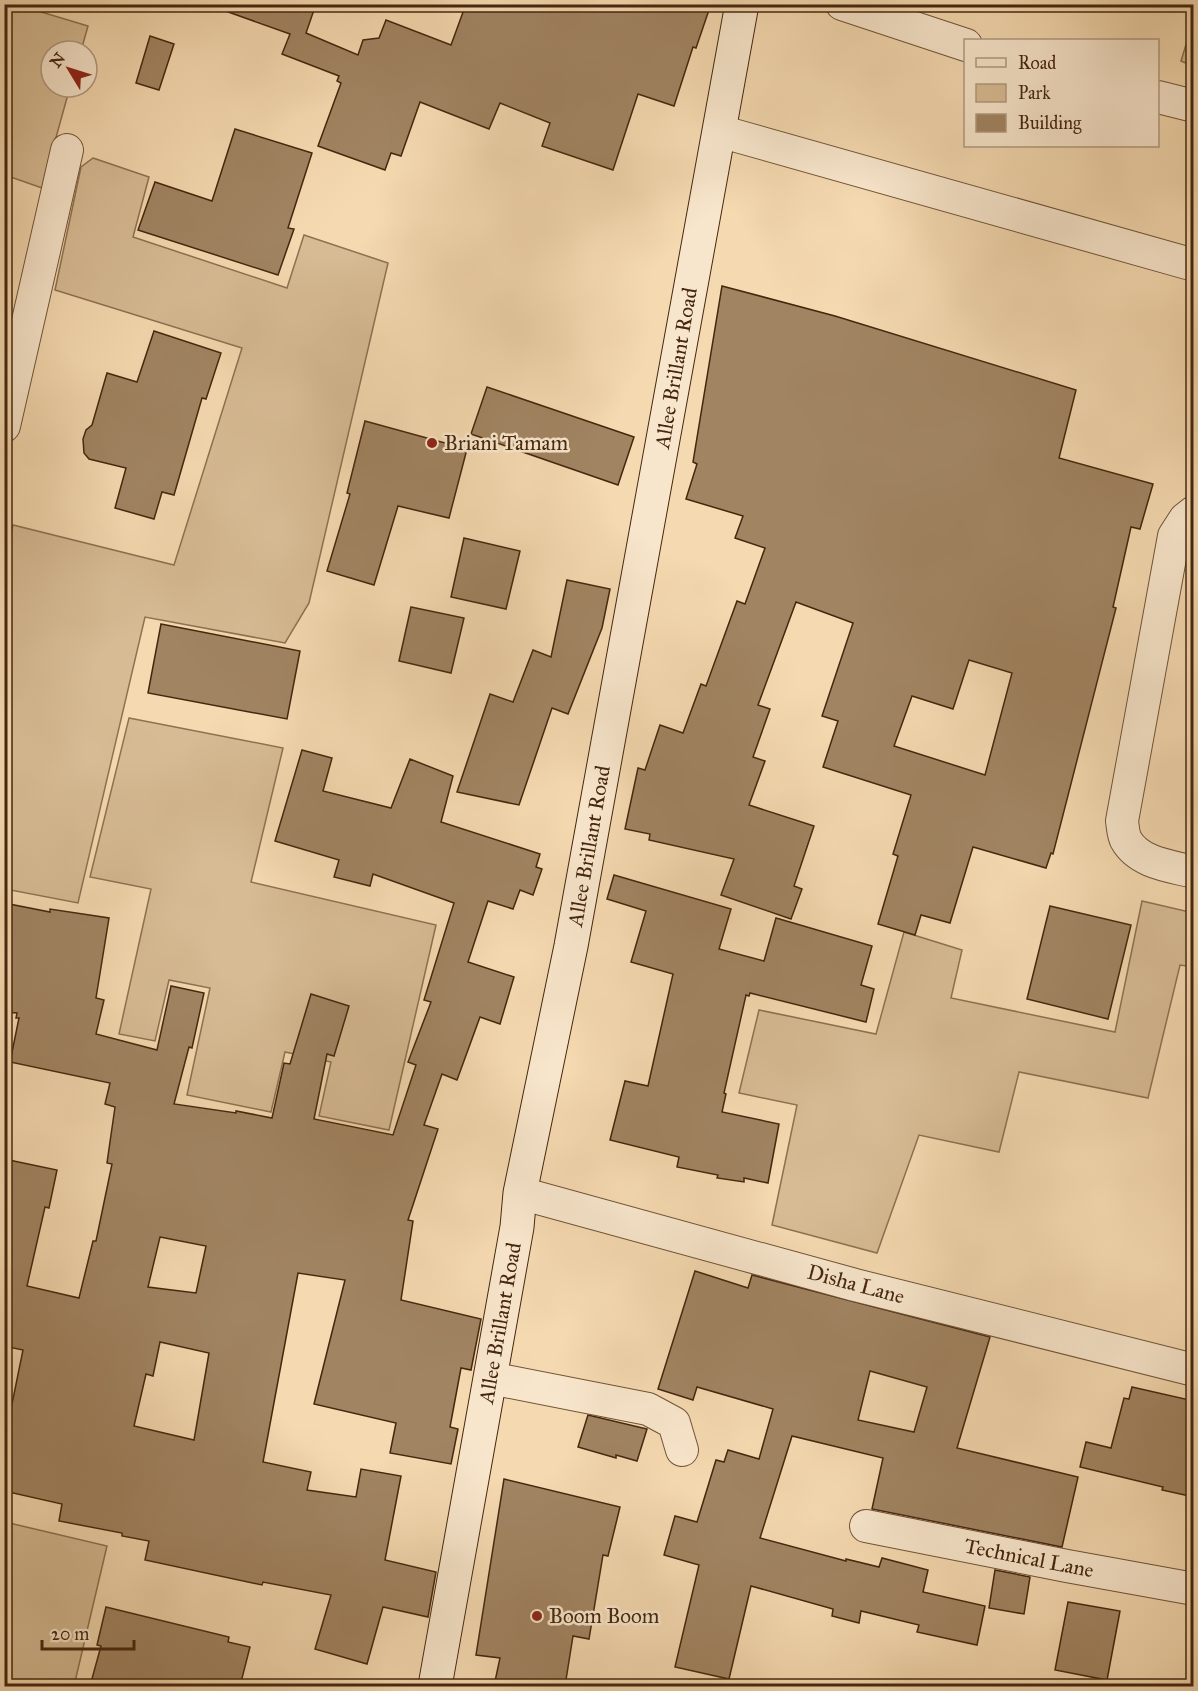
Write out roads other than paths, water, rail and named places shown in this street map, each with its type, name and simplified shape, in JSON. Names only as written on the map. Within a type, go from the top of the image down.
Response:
[{"type":"main road","name":"Allee Brillant Road","points":[[435,1686],[517,1227],[520,1193],[571,946],[742,4]]},
{"type":"street","points":[[842,4],[964,44]]},
{"type":"street","points":[[1159,97],[1194,106]]},
{"type":"street","points":[[719,131],[1194,265]]},
{"type":"street","points":[[4,426],[67,150]]},
{"type":"street","points":[[1194,512],[1185,519],[1174,536],[1122,821],[1125,838],[1135,851],[1153,861],[1194,872]]},
{"type":"street","name":"Disha Lane","points":[[520,1193],[855,1285],[1194,1370]]},
{"type":"street","points":[[490,1378],[648,1409],[674,1424],[682,1450]]},
{"type":"street","name":"Technical Lane","points":[[866,1526],[1194,1589]]},
{"type":"place","name":"Briani Tamam","points":[[432,443]]},
{"type":"place","name":"Boom Boom","points":[[537,1616]]}]
